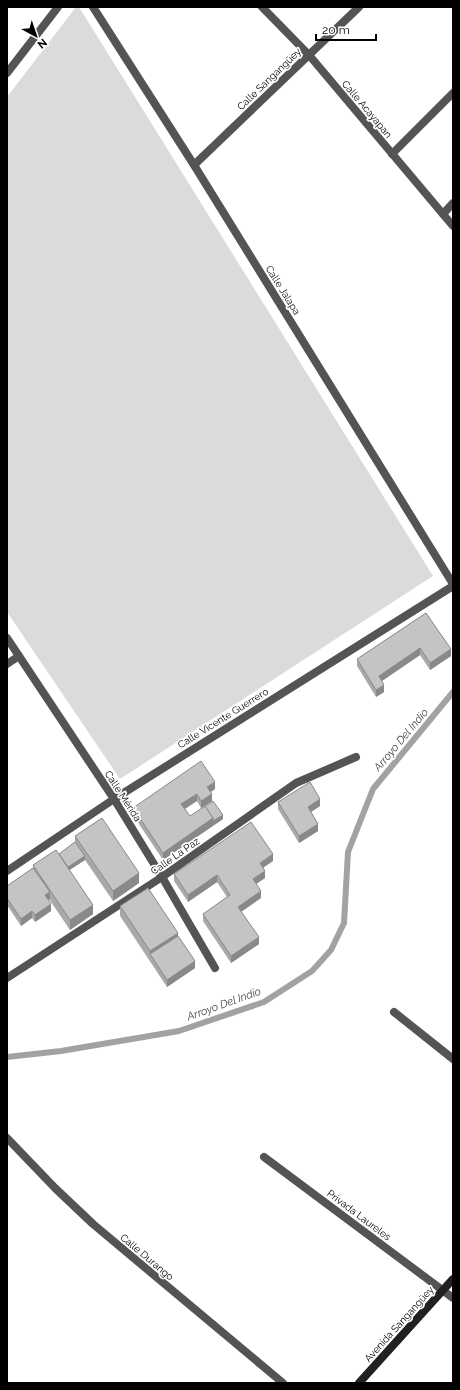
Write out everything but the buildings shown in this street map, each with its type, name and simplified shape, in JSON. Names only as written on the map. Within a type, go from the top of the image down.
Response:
[{"type":"street","points":[[7,73],[58,7]]},
{"type":"street","name":"Calle Jalapa","points":[[93,7],[194,165],[453,585]]},
{"type":"street","name":"Calle Acayapan","points":[[262,7],[309,55],[453,226]]},
{"type":"street","name":"Calle Sangangüey","points":[[194,165],[359,7]]},
{"type":"street","points":[[392,154],[453,93]]},
{"type":"street","points":[[443,214],[453,203]]},
{"type":"street","name":"Calle Vicente Guerrero","points":[[7,871],[114,799],[453,585]]},
{"type":"street","name":"Calle Mérida","points":[[7,638],[114,799],[215,968]]},
{"type":"street","points":[[7,664],[19,656]]},
{"type":"street","name":"Calle La Paz","points":[[7,978],[162,877],[296,783],[356,757]]},
{"type":"street","points":[[394,1012],[453,1059]]},
{"type":"street","name":"Calle Durango","points":[[7,1138],[92,1224],[283,1383]]},
{"type":"street","name":"Privada Laureles","points":[[264,1157],[453,1298]]},
{"type":"street","name":"Avenida Sangangüey","points":[[359,1383],[453,1280]]},
{"type":"shaded area","points":[[76,7],[79,7],[433,576],[120,779],[7,612],[7,97]]},
{"type":"waterway","name":"Arroyo Del Indio","points":[[7,1057],[61,1051],[179,1031],[264,1002],[312,971],[331,950],[344,923],[348,852],[373,789],[453,692]]}]
